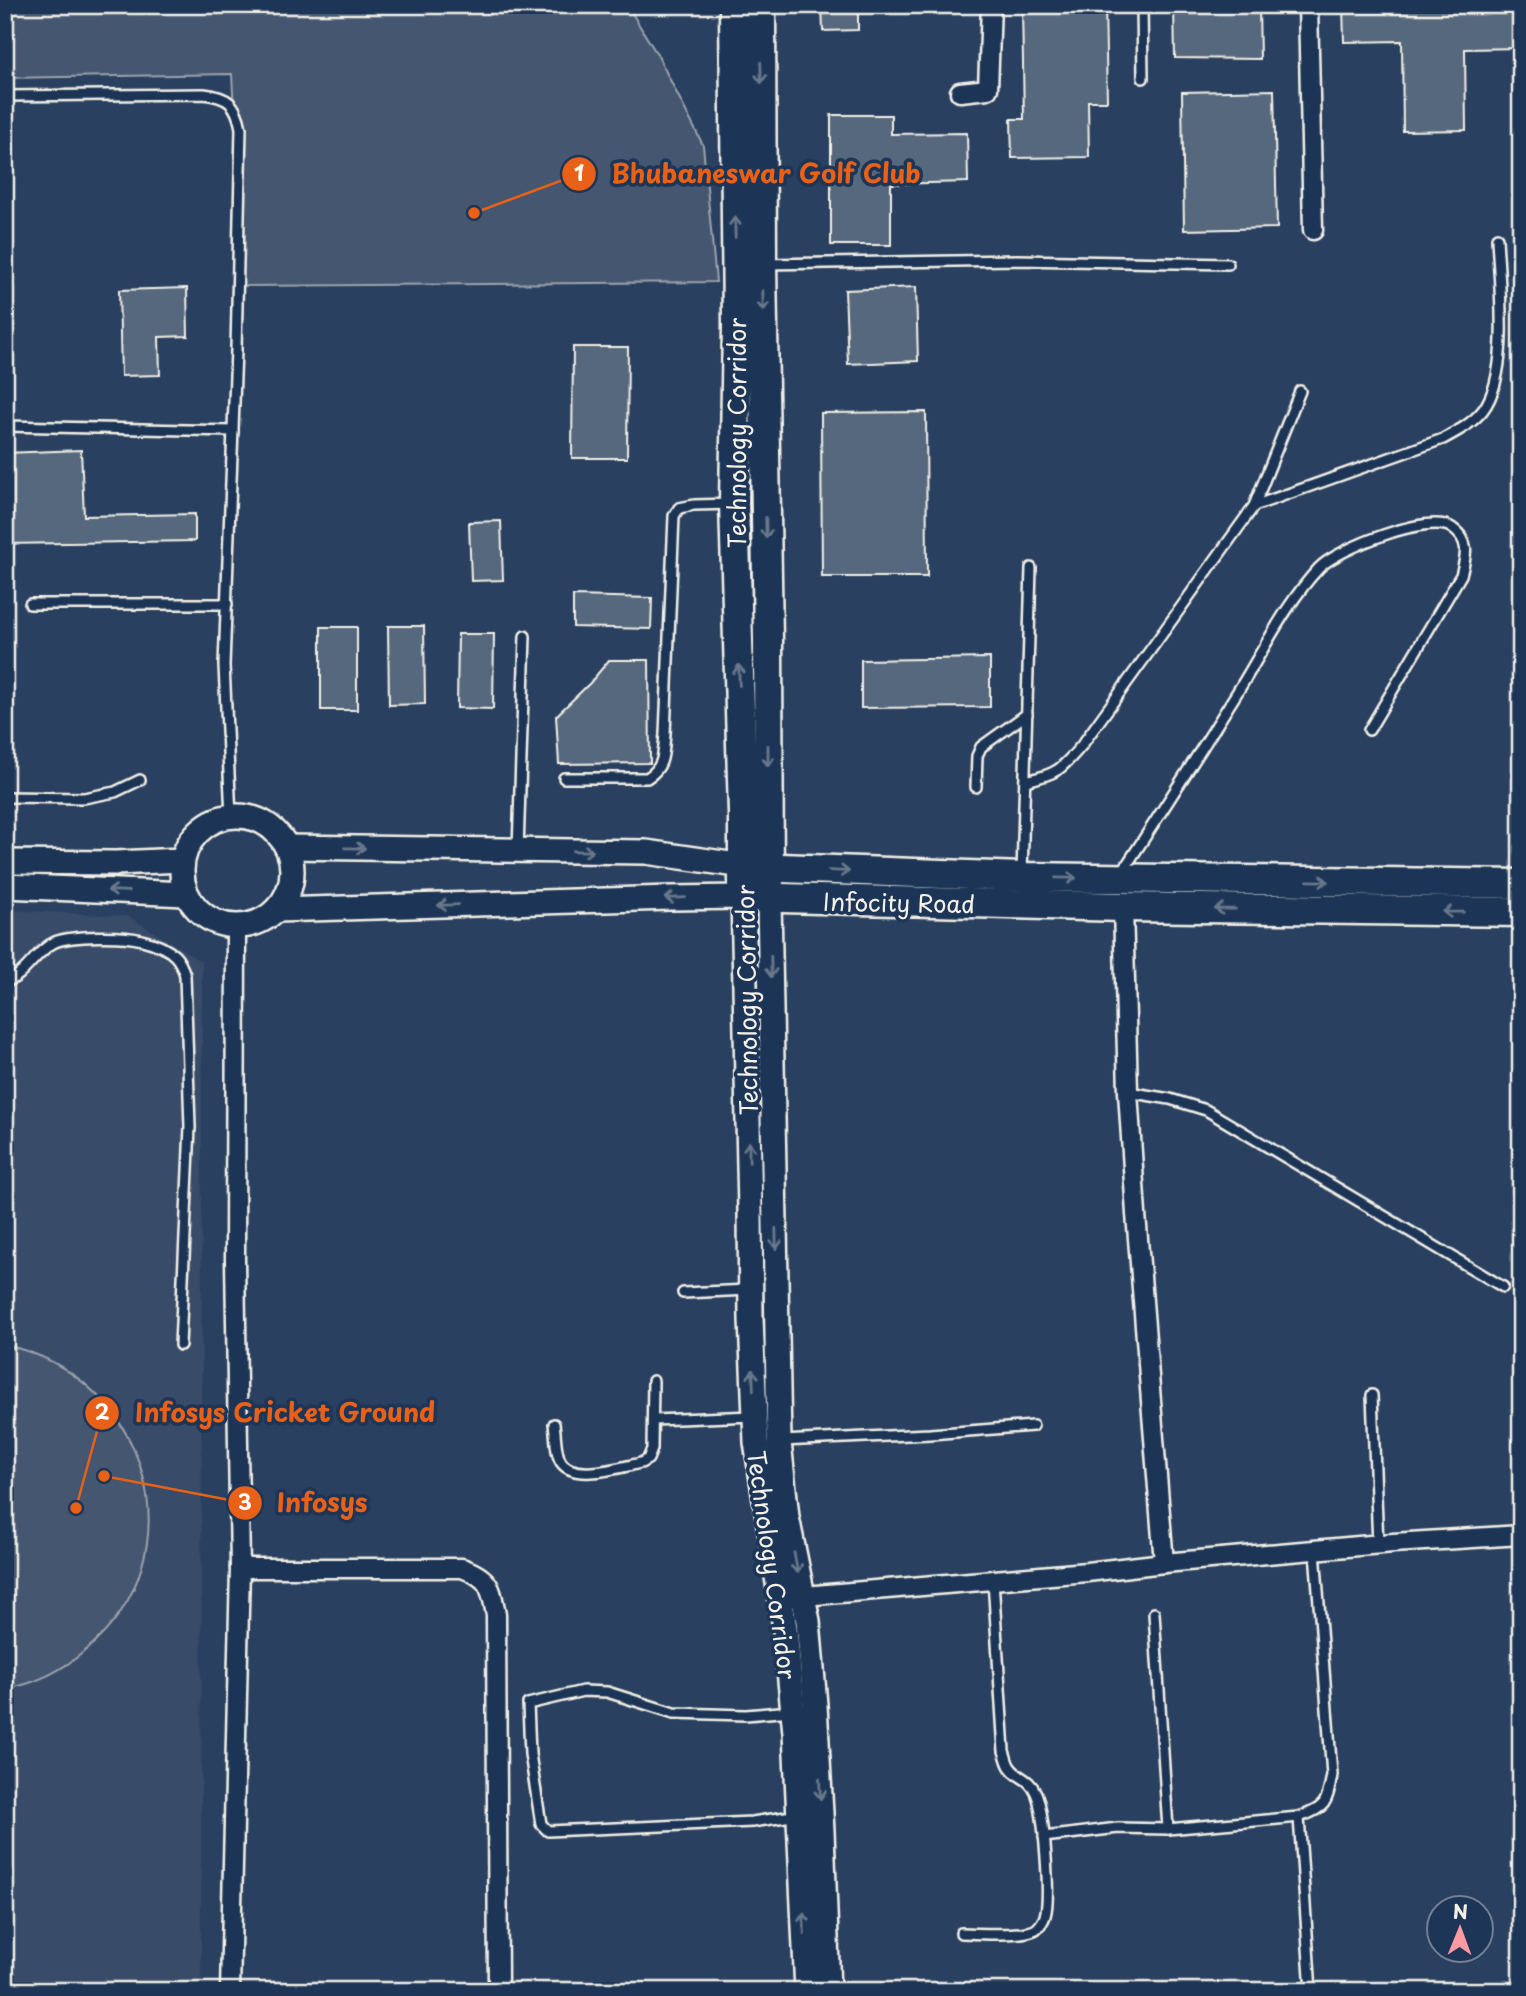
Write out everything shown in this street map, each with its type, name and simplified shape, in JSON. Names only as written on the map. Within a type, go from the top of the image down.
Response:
[{"type":"main road","name":"Technology Corridor","points":[[734,5],[737,327],[734,503],[757,867]]},
{"type":"main road","points":[[756,898],[762,264],[761,5]]},
{"type":"main road","name":"Infocity Road","points":[[757,867],[1022,877],[1521,884]]},
{"type":"main road","name":"Infocity Road","points":[[756,898],[1123,907],[1521,912]]},
{"type":"street","points":[[960,92],[988,89],[990,5]]},
{"type":"street","points":[[1308,5],[1312,230]]},
{"type":"street","points":[[230,817],[252,818],[266,824],[278,834],[287,847],[292,863],[292,880],[286,896],[276,910],[251,925],[221,924],[207,918],[186,894],[182,877],[182,860],[188,844],[210,823],[230,817]]},
{"type":"street","name":"Infocity Road","points":[[287,847],[646,852],[757,867]]},
{"type":"street","points":[[5,862],[116,863],[182,860]]},
{"type":"street","points":[[5,886],[186,894]]},
{"type":"street","name":"Infocity Road","points":[[276,910],[708,897],[756,898]]},
{"type":"street","points":[[756,898],[779,1441],[787,1517],[791,1597],[808,1620],[822,1831],[828,1991]]},
{"type":"street","name":"Technology Corridor","points":[[756,898],[751,1290],[756,1442],[791,1597],[785,1628],[793,1710],[807,1991]]},
{"type":"street","points":[[1123,907],[1128,1092],[1164,1563]]},
{"type":"street","points":[[230,1991],[240,1569],[235,1260],[236,926]]},
{"type":"street","points":[[791,1597],[1164,1563],[1521,1535]]},
{"type":"street","points":[[240,1569],[462,1568],[479,1574],[492,1591],[496,1615],[498,1991]]},
{"type":"lane","points":[[1142,5],[1143,78]]},
{"type":"lane","points":[[5,96],[204,94],[222,96],[239,116],[241,128],[233,431],[224,665],[230,817]]},
{"type":"lane","points":[[1254,506],[1443,439],[1465,427],[1482,411],[1493,393],[1499,374],[1501,342],[1497,238]]},
{"type":"lane","points":[[762,264],[1018,260],[1228,264]]},
{"type":"lane","points":[[1025,780],[1050,775],[1066,764],[1082,745],[1254,506],[1300,391]]},
{"type":"lane","points":[[5,426],[233,431]]},
{"type":"lane","points":[[564,778],[647,778],[656,772],[662,762],[665,734],[674,516],[679,508],[734,503]]},
{"type":"lane","points":[[1117,879],[1178,787],[1295,599],[1321,566],[1336,555],[1405,528],[1436,523],[1451,526],[1463,537],[1468,552],[1461,575],[1369,730]]},
{"type":"lane","points":[[1022,877],[1031,568]]},
{"type":"lane","points":[[30,604],[227,604]]},
{"type":"lane","points":[[518,850],[526,636]]},
{"type":"lane","points":[[975,787],[977,756],[981,747],[1027,714]]},
{"type":"lane","points":[[5,797],[84,798],[115,792],[140,780]]},
{"type":"lane","points":[[5,982],[14,980],[33,959],[54,942],[80,937],[139,939],[160,945],[177,957],[185,975],[190,1127],[180,1345]]},
{"type":"lane","points":[[1128,1092],[1170,1099],[1206,1110],[1503,1287]]},
{"type":"lane","points":[[683,1293],[751,1290]]},
{"type":"lane","points":[[554,1424],[560,1461],[575,1472],[641,1463],[648,1459],[652,1449],[653,1381]]},
{"type":"lane","points":[[1372,1395],[1378,1545]]},
{"type":"lane","points":[[654,1420],[755,1416]]},
{"type":"lane","points":[[779,1441],[1033,1426]]},
{"type":"lane","points":[[1044,1836],[1118,1828],[1168,1829],[1299,1817],[1316,1811],[1327,1799],[1332,1775],[1315,1551]]},
{"type":"lane","points":[[961,1933],[1019,1933],[1035,1929],[1044,1919],[1047,1907],[1040,1802],[1029,1781],[1009,1766],[1004,1751],[993,1578]]},
{"type":"lane","points":[[1154,1614],[1168,1829]]},
{"type":"lane","points":[[793,1710],[746,1716],[674,1713],[607,1692],[583,1691],[528,1704],[530,1754],[541,1824],[548,1831],[752,1822],[799,1815]]},
{"type":"lane","points":[[1299,1817],[1311,1991]]},
{"type":"shaded area","points":[[5,5],[627,5],[658,56],[703,145],[716,282],[243,286],[232,74],[5,78]]},
{"type":"shaded area","points":[[5,910],[128,916],[202,962],[201,1991],[5,1991]]},
{"type":"shaded area","points":[[5,1345],[54,1363],[94,1392],[124,1430],[142,1473],[149,1519],[142,1566],[121,1611],[86,1650],[68,1664],[38,1680],[5,1689]]},
{"type":"building","points":[[822,5],[858,5],[858,30],[823,31]]},
{"type":"building","points":[[1022,5],[1105,5],[1107,101],[1088,101],[1089,157],[1012,158],[1011,119],[1024,119]]},
{"type":"building","points":[[1174,5],[1259,5],[1260,59],[1175,58]]},
{"type":"building","points":[[1343,5],[1521,5],[1521,48],[1465,49],[1466,130],[1403,131],[1402,41],[1344,42]]},
{"type":"building","points":[[1274,90],[1277,228],[1184,230],[1182,92]]},
{"type":"building","points":[[831,115],[891,115],[891,134],[967,133],[968,182],[891,184],[891,245],[831,245]]},
{"type":"building","points":[[916,287],[918,361],[848,364],[845,290]]},
{"type":"building","points":[[187,288],[188,336],[159,337],[160,375],[121,376],[119,290]]},
{"type":"building","points":[[573,347],[628,347],[627,458],[572,458]]},
{"type":"building","points":[[926,412],[927,577],[822,577],[821,413]]},
{"type":"building","points":[[81,450],[84,516],[195,514],[195,541],[5,544],[5,453]]},
{"type":"building","points":[[501,521],[503,580],[471,581],[469,522]]},
{"type":"building","points":[[573,596],[652,598],[651,629],[573,627]]},
{"type":"building","points":[[388,626],[424,626],[425,704],[389,705]]},
{"type":"building","points":[[321,627],[357,627],[357,710],[321,710]]},
{"type":"building","points":[[458,634],[494,634],[493,709],[457,708]]},
{"type":"building","points":[[990,658],[990,707],[861,708],[861,660]]},
{"type":"building","points":[[609,660],[649,660],[650,763],[559,764],[556,716]]},
{"type":"place","name":"Bhubaneswar Golf Club","points":[[474,213]]},
{"type":"place","name":"Infosys","points":[[104,1476]]},
{"type":"place","name":"Infosys Cricket Ground","points":[[76,1508]]}]
